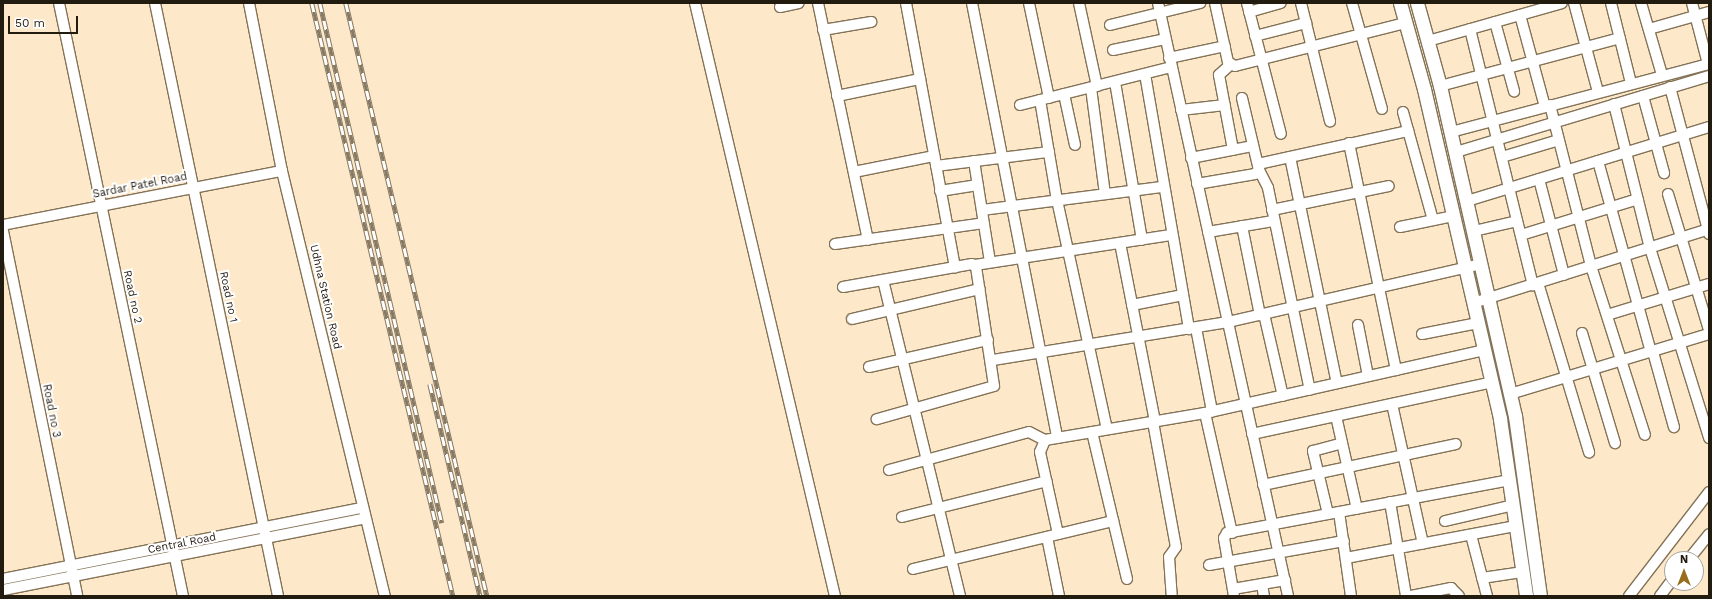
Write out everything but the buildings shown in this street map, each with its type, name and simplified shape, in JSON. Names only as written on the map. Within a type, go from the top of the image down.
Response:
[{"type":"main road","points":[[1400,3],[1453,216],[1492,382],[1513,505],[1524,596]]},
{"type":"main road","points":[[1417,3],[1440,86],[1456,152],[1510,394],[1540,596]]},
{"type":"main road","points":[[1535,565],[1546,596]]},
{"type":"street","name":"Road no 2","points":[[59,3],[100,206],[183,596]]},
{"type":"street","name":"Road no 1","points":[[155,3],[278,596]]},
{"type":"street","name":"Udhna Station Road","points":[[249,3],[282,171],[384,596]]},
{"type":"street","points":[[695,3],[835,596]]},
{"type":"street","points":[[780,6],[799,3]]},
{"type":"street","points":[[818,3],[868,240]]},
{"type":"street","points":[[906,3],[955,268]]},
{"type":"street","points":[[972,3],[1002,158],[1019,257],[1057,438]]},
{"type":"street","points":[[1029,3],[1045,99],[1049,152],[1057,200],[1107,430]]},
{"type":"street","points":[[1079,3],[1094,87],[1105,194]]},
{"type":"street","points":[[1158,3],[1288,596]]},
{"type":"street","points":[[1110,25],[1200,3]]},
{"type":"street","points":[[1215,3],[1230,65]]},
{"type":"street","points":[[1281,3],[1248,7],[1281,134]]},
{"type":"street","points":[[1301,3],[1330,121]]},
{"type":"street","points":[[1352,3],[1382,109]]},
{"type":"street","points":[[1428,41],[1520,15],[1541,6],[1562,3]]},
{"type":"street","points":[[1574,3],[1598,92]]},
{"type":"street","points":[[1611,3],[1631,83]]},
{"type":"street","points":[[1641,3],[1662,75]]},
{"type":"street","points":[[1451,132],[1631,83],[1708,64],[1692,3]]},
{"type":"street","points":[[1649,29],[1709,12]]},
{"type":"street","points":[[1520,15],[1532,61],[1554,122],[1591,266],[1645,435]]},
{"type":"street","points":[[823,30],[871,22]]},
{"type":"street","points":[[1233,150],[1219,75],[1230,65],[1261,60],[1405,22]]},
{"type":"street","points":[[1495,22],[1514,91]]},
{"type":"street","points":[[1255,36],[1306,23]]},
{"type":"street","points":[[1470,29],[1517,221],[1535,284],[1589,452]]},
{"type":"street","points":[[1440,86],[1620,38]]},
{"type":"street","points":[[1113,50],[1165,39]]},
{"type":"street","points":[[1020,105],[1145,74],[1170,63],[1225,46]]},
{"type":"street","points":[[1145,74],[1171,236],[1183,295],[1192,329],[1232,533]]},
{"type":"street","points":[[1456,152],[1709,76]]},
{"type":"street","points":[[837,96],[920,79]]},
{"type":"street","points":[[1115,82],[1142,240]]},
{"type":"street","points":[[1473,303],[1679,238],[1708,231],[1670,87]]},
{"type":"street","points":[[1064,94],[1075,145]]},
{"type":"street","points":[[1642,96],[1664,173]]},
{"type":"street","points":[[1242,98],[1252,146],[1258,167],[1266,182],[1290,308],[1310,390]]},
{"type":"street","points":[[1614,104],[1650,248],[1681,343],[1709,438]]},
{"type":"street","points":[[1181,110],[1225,105]]},
{"type":"street","points":[[1403,112],[1433,220]]},
{"type":"street","points":[[1467,201],[1709,127]]},
{"type":"street","points":[[1197,184],[1255,174],[1258,167],[1290,157],[1408,131]]},
{"type":"street","points":[[1502,158],[1559,140]]},
{"type":"street","points":[[1349,143],[1396,370]]},
{"type":"street","points":[[1191,158],[1252,146]]},
{"type":"street","points":[[936,166],[1049,152]]},
{"type":"street","points":[[854,172],[934,156]]},
{"type":"street","points":[[1290,157],[1322,300],[1337,384]]},
{"type":"street","points":[[974,161],[990,262]]},
{"type":"street","points":[[1598,161],[1622,257],[1674,427]]},
{"type":"street","name":"Sardar Patel Road","points":[[3,225],[282,171]]},
{"type":"street","points":[[1539,179],[1564,275]]},
{"type":"street","points":[[940,191],[978,185]]},
{"type":"street","points":[[982,210],[1162,186]]},
{"type":"street","points":[[1272,210],[1389,186]]},
{"type":"street","points":[[1668,194],[1679,238],[1709,330]]},
{"type":"street","points":[[1521,235],[1638,199]]},
{"type":"street","points":[[1400,227],[1453,216]]},
{"type":"street","points":[[1208,232],[1274,221]]},
{"type":"street","points":[[1474,231],[1517,221]]},
{"type":"street","points":[[835,244],[984,223]]},
{"type":"street","points":[[1242,226],[1283,396]]},
{"type":"street","name":"Road no 3","points":[[3,231],[77,596]]},
{"type":"street","points":[[843,287],[1019,257],[1171,236]]},
{"type":"street","points":[[1120,243],[1176,547],[1169,557],[1172,596]]},
{"type":"street","points":[[993,360],[1040,354],[1228,322],[1481,264]]},
{"type":"street","points":[[877,419],[994,386],[993,360],[975,265]]},
{"type":"street","points":[[883,280],[914,409],[928,459],[960,596]]},
{"type":"street","points":[[1607,316],[1709,284]]},
{"type":"street","points":[[852,319],[980,289]]},
{"type":"street","points":[[1132,305],[1183,295]]},
{"type":"street","points":[[1422,334],[1478,323]]},
{"type":"street","points":[[1358,325],[1368,376]]},
{"type":"street","points":[[1582,332],[1615,443]]},
{"type":"street","points":[[1510,394],[1709,334]]},
{"type":"street","points":[[869,367],[988,340]]},
{"type":"street","points":[[889,470],[1029,432],[1046,440],[1154,422],[1283,396],[1484,350]]},
{"type":"street","points":[[1252,434],[1492,382]]},
{"type":"street","points":[[1392,404],[1423,544]]},
{"type":"street","points":[[1336,416],[1356,509]]},
{"type":"street","points":[[1092,432],[1127,579]]},
{"type":"street","points":[[1046,440],[1040,452],[1058,534]]},
{"type":"street","points":[[1328,514],[1313,451],[1342,443]]},
{"type":"street","points":[[1263,485],[1456,444]]},
{"type":"street","points":[[1285,580],[1262,584],[1233,592],[1224,538],[1232,533],[1509,480]]},
{"type":"street","points":[[902,517],[1047,481]]},
{"type":"street","points":[[1629,596],[1709,492]]},
{"type":"street","points":[[1390,502],[1406,596]]},
{"type":"street","points":[[1445,521],[1513,505]]},
{"type":"street","name":"Central Road","points":[[3,590],[71,570],[173,546],[363,508]]},
{"type":"street","points":[[1340,512],[1351,596]]},
{"type":"street","name":"Central Road","points":[[3,579],[176,558],[365,518]]},
{"type":"street","points":[[913,569],[1113,521]]},
{"type":"street","points":[[1346,558],[1516,526]]},
{"type":"street","points":[[1695,551],[1709,534]]},
{"type":"street","points":[[1472,535],[1486,596]]},
{"type":"street","points":[[1047,537],[1059,596]]},
{"type":"street","points":[[1209,565],[1344,541]]},
{"type":"street","points":[[1482,578],[1522,572]]},
{"type":"street","points":[[1262,584],[1264,596]]},
{"type":"street","points":[[1411,596],[1451,588],[1459,596]]},
{"type":"railway","points":[[312,3],[453,596]]},
{"type":"railway","points":[[320,3],[442,523]]},
{"type":"railway","points":[[346,3],[487,596]]},
{"type":"railway","points":[[430,384],[480,596]]}]
